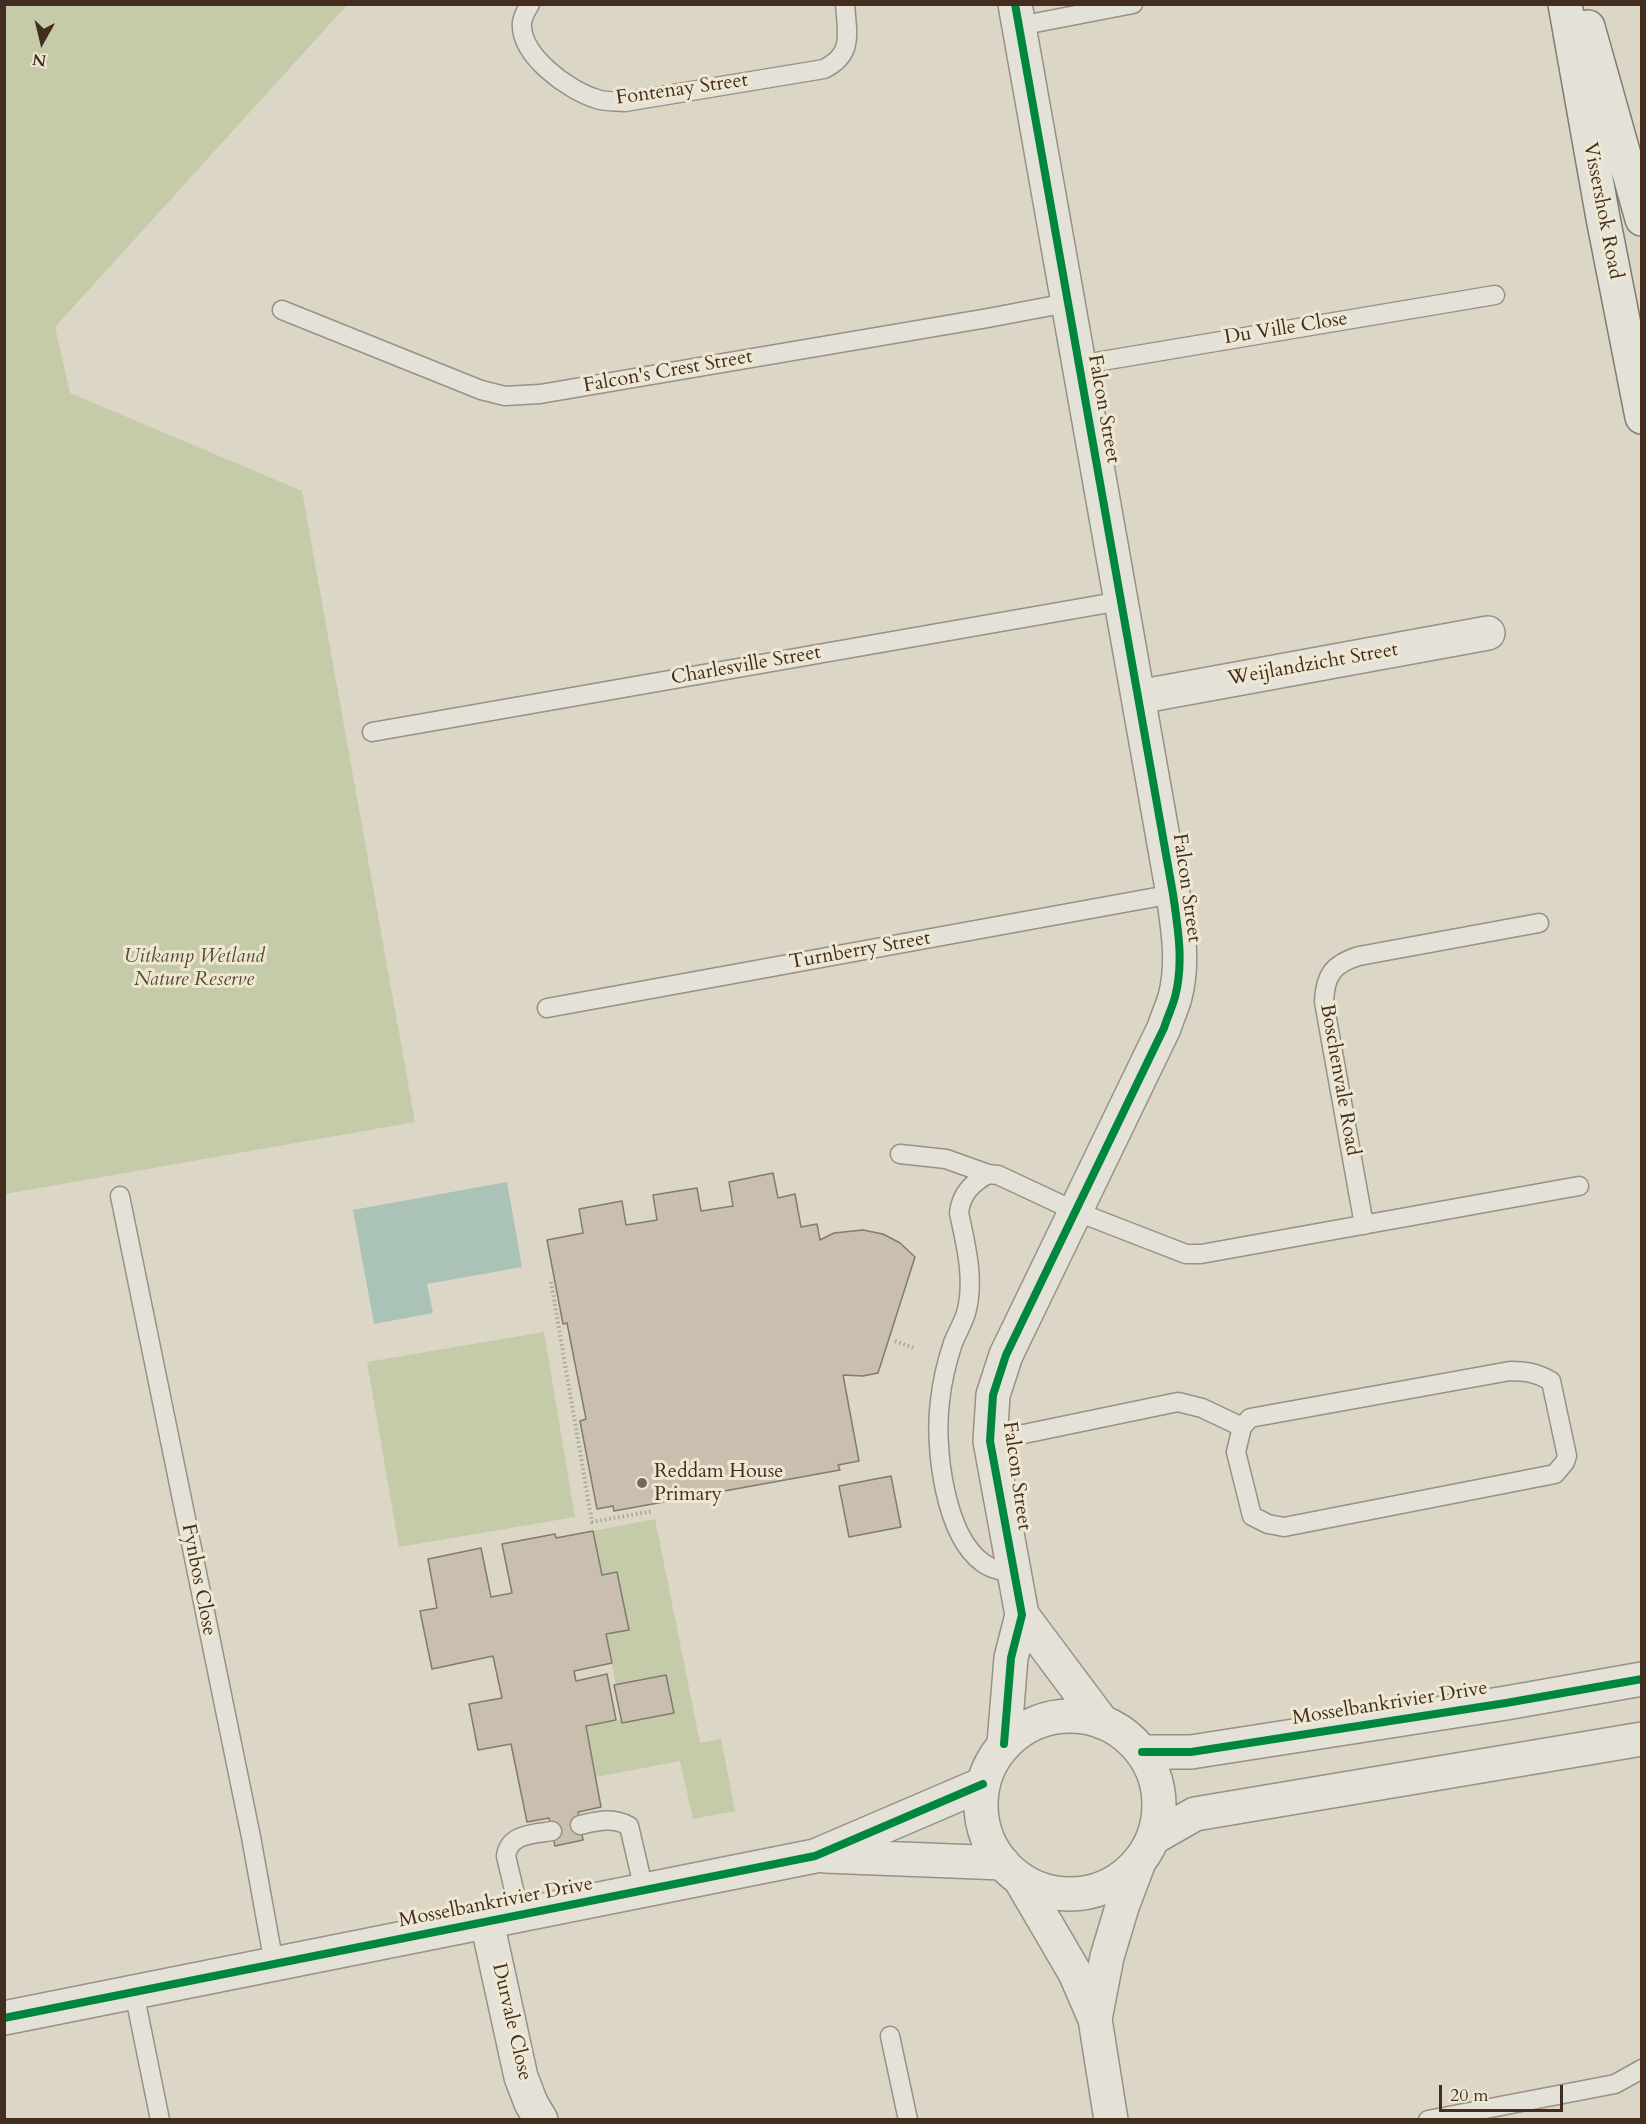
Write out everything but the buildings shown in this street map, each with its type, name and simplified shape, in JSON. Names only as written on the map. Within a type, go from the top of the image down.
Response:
[{"type":"street","name":"Vissershok Road","points":[[1565,4],[1641,417]]},
{"type":"street","name":"Vissershok Road","points":[[1582,4],[1641,219]]},
{"type":"street","name":"Falcon Street","points":[[1004,1744],[1011,1658],[1022,1615],[990,1441],[993,1395],[1002,1365],[1164,1028],[1175,998],[1180,967],[1173,894],[1017,15]]},
{"type":"street","name":"Weijlandzicht Street","points":[[1138,697],[1488,633]]},
{"type":"street","name":"Falcon Street","points":[[1022,1615],[1102,1722]]},
{"type":"street","name":"Mosselbankrivier Drive","points":[[1142,1752],[1191,1752],[1506,1703],[1641,1679]]},
{"type":"street","points":[[1095,2019],[1107,1957],[1122,1907],[1160,1809],[1156,1779],[1142,1752],[1124,1735],[1102,1722],[1077,1716],[1052,1718],[1027,1728],[1004,1744],[989,1767],[983,1784],[982,1819],[989,1843],[1012,1871],[1075,1973],[1095,2019],[1111,2120]]},
{"type":"street","points":[[1012,1871],[1041,1890],[1065,1894],[1093,1891],[1118,1880],[1146,1850],[1195,1814],[1641,1739]]},
{"type":"street","name":"Mosselbankrivier Drive","points":[[4,2018],[816,1856],[983,1784]]},
{"type":"street","name":"Mosselbankrivier Drive","points":[[816,1856],[1012,1871]]},
{"type":"street","name":"Durvale Close","points":[[487,1922],[521,2077],[531,2103],[541,2120]]},
{"type":"lane","name":"Fontenay Street","points":[[530,4],[522,21],[525,38],[534,56],[577,92],[599,100],[625,102],[824,69],[836,63],[844,53],[847,36],[845,4]]},
{"type":"lane","points":[[1017,15],[1133,4]]},
{"type":"lane","name":"Du Ville Close","points":[[1078,365],[1495,295]]},
{"type":"lane","name":"Falcon's Crest Street","points":[[282,310],[446,378],[505,396],[552,392],[1067,303]]},
{"type":"lane","name":"Charlesville Street","points":[[372,732],[1121,601]]},
{"type":"lane","name":"Turnberry Street","points":[[547,1008],[1173,894]]},
{"type":"lane","name":"Boschenvale Road","points":[[1364,1225],[1324,1002],[1324,987],[1330,973],[1338,964],[1359,956],[1539,922]]},
{"type":"lane","points":[[900,1154],[946,1160],[988,1174],[998,1175],[1075,1211],[1186,1254],[1202,1254],[1579,1186]]},
{"type":"lane","points":[[988,1174],[964,1193],[960,1205],[959,1213],[969,1272],[966,1313],[953,1344],[940,1400],[937,1426],[939,1456],[950,1508],[965,1544],[985,1564],[997,1570],[1014,1572]]},
{"type":"lane","name":"Fynbos Close","points":[[120,1196],[246,1814],[274,1964]]},
{"type":"lane","points":[[1510,1371],[1526,1371],[1551,1381],[1567,1456],[1555,1474],[1284,1527],[1268,1524],[1252,1516],[1236,1452],[1242,1427],[1250,1418],[1510,1371]]},
{"type":"lane","points":[[990,1441],[1178,1402],[1202,1408],[1242,1427]]},
{"type":"lane","points":[[580,1825],[610,1819],[629,1826],[644,1890]]},
{"type":"lane","points":[[520,1915],[506,1856],[507,1849],[518,1837],[552,1831]]},
{"type":"lane","points":[[134,1992],[160,2120]]},
{"type":"lane","points":[[891,2036],[908,2120]]},
{"type":"lane","points":[[1428,2120],[1615,2084],[1641,2069]]},
{"type":"path","points":[[551,1282],[592,1522],[653,1511]]},
{"type":"path","points":[[895,1341],[914,1348]]},
{"type":"green space","name":"Uitkamp Wetland Nature Reserve","points":[[5,4],[347,5],[55,327],[70,393],[302,491],[415,1122],[5,1194]]},
{"type":"green space","points":[[544,1332],[575,1517],[399,1547],[367,1362]]},
{"type":"green space","points":[[655,1519],[700,1743],[721,1739],[735,1811],[693,1819],[680,1761],[596,1777],[586,1726],[621,1720],[622,1723],[674,1713],[666,1675],[616,1685],[606,1634],[629,1630],[617,1572],[602,1575],[593,1531]]},
{"type":"shaded area","points":[[507,1182],[522,1267],[427,1284],[433,1313],[374,1324],[353,1210]]},
{"type":"cycle path","points":[[1004,1744],[1011,1658],[1022,1615],[990,1441],[993,1395],[1006,1355],[1164,1028],[1175,997],[1180,959],[1173,894],[1015,4]]},
{"type":"cycle path","points":[[1142,1752],[1191,1752],[1506,1703],[1642,1679]]},
{"type":"cycle path","points":[[4,2018],[815,1856],[983,1784]]},
{"type":"place","name":"Reddam House Primary","points":[[642,1483]]}]
